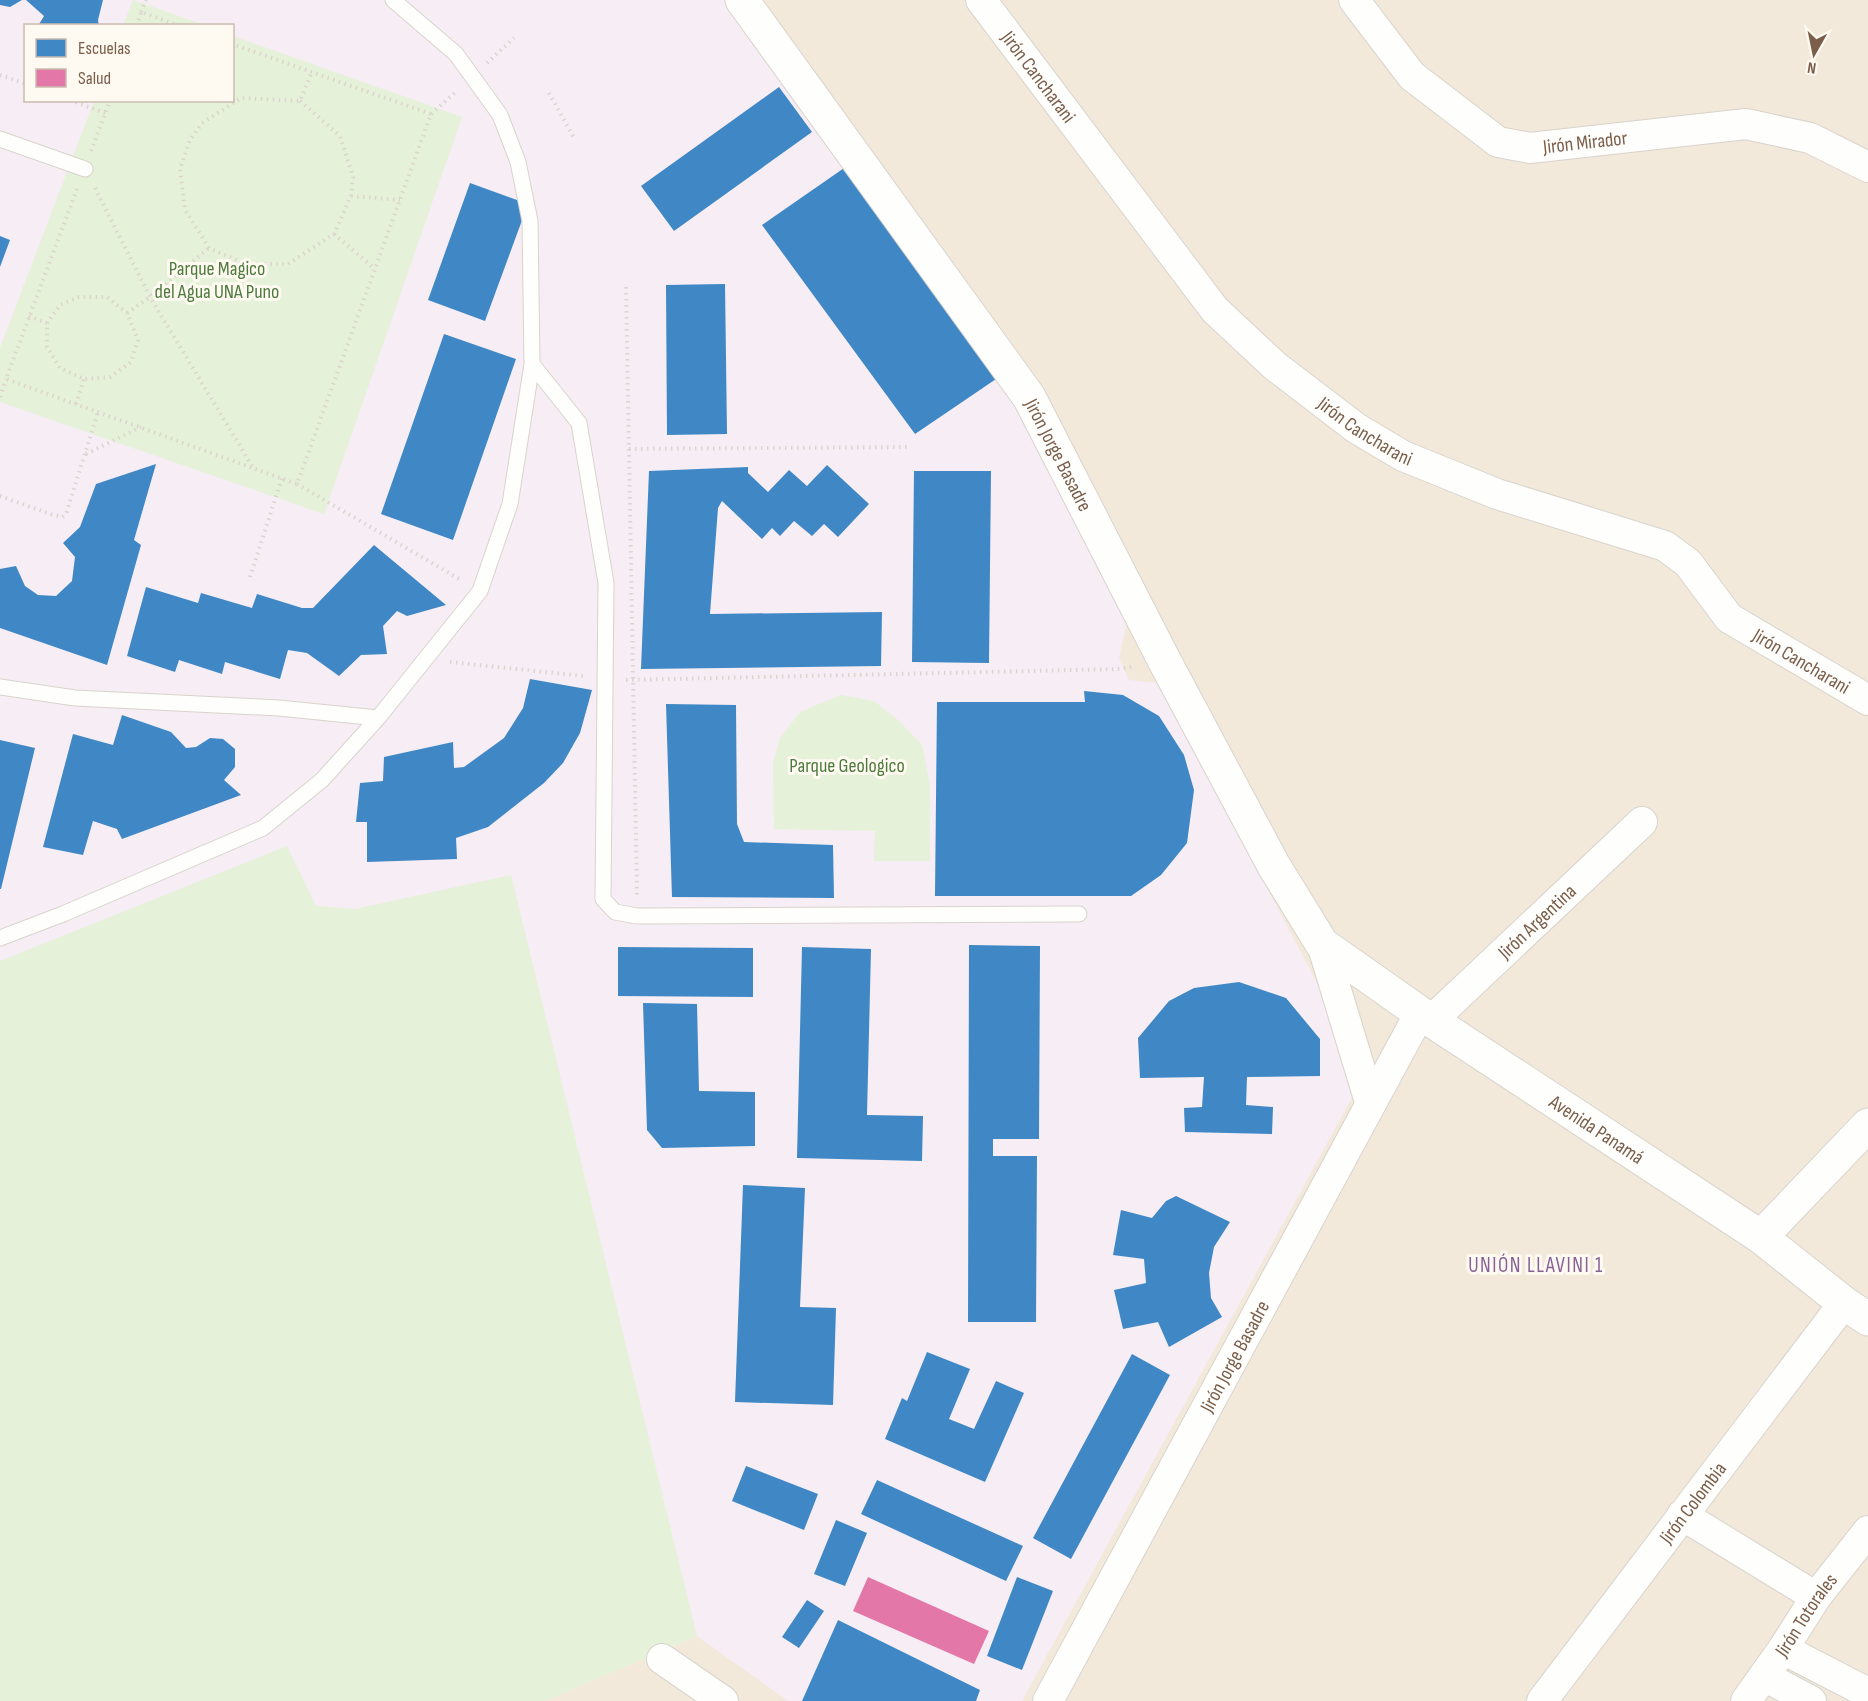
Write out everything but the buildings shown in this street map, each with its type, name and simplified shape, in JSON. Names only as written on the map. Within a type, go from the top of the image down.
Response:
[{"type":"street","name":"Jirón Jorge Basadre","points":[[742,0],[1029,397],[1164,660],[1274,866],[1323,944]]},
{"type":"street","name":"Jirón Cancharani","points":[[981,0],[1215,310],[1275,366],[1356,428],[1403,456],[1497,494],[1665,546],[1688,563],[1729,618],[1868,700]]},
{"type":"street","name":"Jirón Mirador","points":[[1354,0],[1412,76],[1498,142],[1530,148],[1746,124],[1810,138],[1868,167]]},
{"type":"street","name":"Jirón Argentina","points":[[1426,1017],[1642,822]]},
{"type":"street","name":"Avenida Panamá","points":[[1323,944],[1426,1017],[1761,1237],[1856,1311]]},
{"type":"street","points":[[1323,944],[1370,1102]]},
{"type":"street","name":"Jirón Jorge Basadre","points":[[1048,1701],[1370,1102],[1426,1017]]},
{"type":"street","points":[[1761,1237],[1868,1125]]},
{"type":"street","name":"Jirón Colombia","points":[[1542,1701],[1682,1515],[1856,1311]]},
{"type":"street","points":[[1682,1515],[1816,1597]]},
{"type":"street","name":"Jirón Totorales","points":[[1746,1701],[1816,1597],[1868,1531]]},
{"type":"street","points":[[1783,1649],[1868,1693]]},
{"type":"street","points":[[662,1659],[723,1701]]},
{"type":"street","points":[[1764,1676],[1811,1701]]},
{"type":"lane","points":[[0,938],[63,914],[263,828],[322,780],[378,718],[480,591],[510,504],[532,364],[530,221],[518,162],[500,115],[456,54],[393,0]]},
{"type":"lane","points":[[0,139],[85,168]]},
{"type":"lane","points":[[532,364],[579,423],[606,583],[603,898],[615,912],[637,916],[1079,914]]},
{"type":"lane","points":[[0,687],[75,698],[279,708],[378,718]]},
{"type":"path","points":[[138,24],[146,0]]},
{"type":"path","points":[[141,12],[174,24]]},
{"type":"path","points":[[234,45],[431,114],[297,484]]},
{"type":"path","points":[[300,101],[312,71]]},
{"type":"path","points":[[0,75],[24,83]]},
{"type":"path","points":[[549,93],[574,138]]},
{"type":"path","points":[[242,98],[300,101],[340,136],[353,177],[351,196],[334,234],[288,264],[246,264],[209,248],[185,210],[180,169],[190,140],[202,123],[242,98]]},
{"type":"path","points":[[75,102],[105,113]]},
{"type":"path","points":[[0,397],[109,102]]},
{"type":"path","points":[[85,168],[150,297],[252,468]]},
{"type":"path","points":[[351,196],[400,200]]},
{"type":"path","points":[[334,234],[375,269]]},
{"type":"path","points":[[127,313],[209,248]]},
{"type":"path","points":[[626,287],[637,916]]},
{"type":"path","points":[[79,297],[107,297],[127,313],[138,340],[131,362],[110,377],[84,379],[60,368],[47,347],[47,323],[60,305],[79,297]]},
{"type":"path","points":[[29,316],[47,323]]},
{"type":"path","points":[[6,379],[297,484],[480,591]]},
{"type":"path","points":[[76,404],[84,379]]},
{"type":"path","points":[[0,496],[62,517],[66,514],[98,412]]},
{"type":"path","points":[[85,454],[141,427]]},
{"type":"path","points":[[629,449],[909,447]]},
{"type":"path","points":[[250,577],[282,478]]},
{"type":"path","points":[[425,659],[633,680],[1120,669],[1164,660]]},
{"type":"shaded area","points":[[0,0],[1868,0],[1868,1701],[0,1701]]},
{"type":"shaded area","points":[[0,0],[728,0],[1021,408],[1128,618],[1119,658],[1129,680],[1159,683],[1365,1074],[1022,1701],[788,1701],[697,1636],[545,1701],[0,1701]]},
{"type":"green space","points":[[133,0],[201,24],[123,24]]},
{"type":"green space","name":"Parque Magico del Agua UNA Puno","points":[[234,36],[462,117],[324,514],[0,402],[0,348],[94,102],[234,102]]},
{"type":"green space","name":"Parque Geologico","points":[[841,695],[874,701],[899,721],[922,745],[930,785],[930,861],[874,861],[875,831],[774,829],[773,763],[780,738],[800,712]]},
{"type":"green space","points":[[287,846],[316,906],[355,909],[511,875],[697,1636],[545,1701],[0,1701],[0,961]]},
{"type":"district","name":"UNIÓN LLAVINI 1","points":[[1536,1265]]}]
